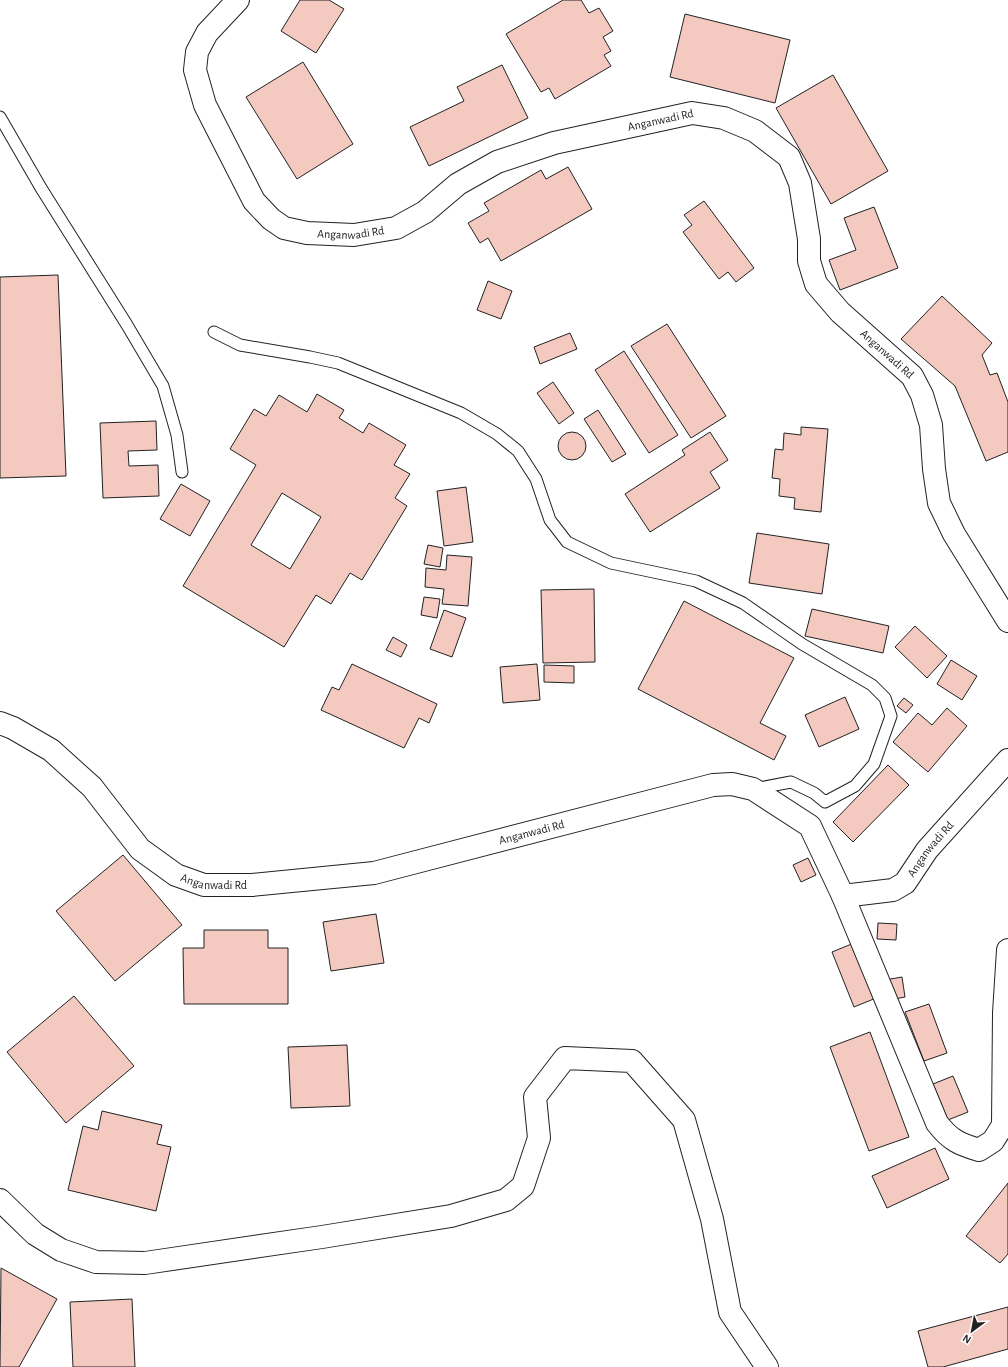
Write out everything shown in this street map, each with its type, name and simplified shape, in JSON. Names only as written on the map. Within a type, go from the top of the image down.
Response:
[{"type":"street","name":"Anganwadi Rd","points":[[238,0],[207,33],[197,52],[195,70],[206,105],[251,194],[271,219],[284,228],[307,233],[354,234],[396,228],[425,212],[458,184],[498,162],[554,143],[692,113],[724,118],[755,131],[789,157],[800,183],[809,239],[809,261],[816,284],[840,312],[912,376],[922,395],[930,425],[934,469],[940,504],[954,534],[1008,621]]},
{"type":"street","points":[[975,568],[1008,592]]},
{"type":"street","name":"Anganwadi Rd","points":[[0,723],[13,728],[51,750],[80,776],[92,787],[140,849],[176,875],[204,885],[252,885],[374,873],[713,785],[732,784],[753,789],[810,826],[842,896],[893,890],[905,883],[927,850],[1008,760]]},
{"type":"street","points":[[842,896],[937,1123],[947,1136],[961,1145],[979,1150],[993,1141],[1003,1125],[1004,1013],[1008,950]]},
{"type":"street","points":[[0,1200],[35,1234],[61,1250],[96,1262],[145,1263],[451,1216],[506,1200],[523,1186],[539,1138],[535,1097],[565,1058],[632,1061],[684,1120],[712,1219],[730,1312],[767,1367]]},
{"type":"lane","points":[[0,117],[41,188],[127,325],[162,386],[178,435],[182,472]]},
{"type":"lane","points":[[214,332],[240,345],[338,363],[461,414],[497,434],[518,451],[536,479],[550,520],[567,542],[611,563],[696,581],[743,603],[802,644],[872,685],[885,698],[891,716],[883,741],[874,764],[855,786],[826,802],[814,793],[791,782],[753,789]]},
{"type":"building","points":[[300,0],[329,0],[344,9],[316,53],[281,31]]},
{"type":"building","points":[[563,0],[581,0],[589,13],[599,8],[613,31],[603,37],[611,51],[604,55],[611,66],[555,99],[549,88],[541,92],[506,34]]},
{"type":"building","points":[[685,14],[790,40],[775,103],[670,77]]},
{"type":"building","points":[[303,62],[353,144],[297,179],[246,97]]},
{"type":"building","points":[[502,65],[528,118],[429,166],[410,127],[464,101],[457,87]]},
{"type":"building","points":[[833,75],[888,171],[831,204],[776,108]]},
{"type":"building","points":[[568,167],[592,209],[501,261],[488,238],[480,243],[468,223],[489,211],[484,203],[541,170],[546,179]]},
{"type":"building","points":[[704,201],[754,268],[736,282],[728,272],[719,279],[683,232],[692,225],[684,215]]},
{"type":"building","points":[[874,207],[898,268],[840,290],[829,260],[856,250],[844,218]]},
{"type":"building","points":[[58,275],[66,476],[0,478],[0,277]]},
{"type":"building","points":[[488,281],[512,291],[501,319],[477,310]]},
{"type":"building","points":[[942,296],[992,343],[982,355],[990,375],[997,373],[1008,402],[1008,452],[986,461],[955,386],[901,339]]},
{"type":"building","points":[[667,324],[726,416],[691,438],[631,346]]},
{"type":"building","points":[[570,333],[577,349],[540,364],[534,347]]},
{"type":"building","points":[[624,351],[678,435],[649,453],[595,370]]},
{"type":"building","points":[[553,382],[574,413],[559,424],[537,393]]},
{"type":"building","points":[[317,394],[344,410],[339,418],[363,433],[369,423],[406,445],[394,465],[410,474],[395,498],[407,506],[362,580],[350,573],[331,604],[316,595],[284,647],[183,586],[256,465],[230,449],[254,409],[266,416],[279,395],[307,412]],"holes":[[[282,493],[321,517],[290,569],[251,545]]]},
{"type":"building","points":[[598,410],[626,454],[612,462],[584,419]]},
{"type":"building","points":[[156,421],[157,450],[128,451],[129,466],[158,465],[159,496],[103,498],[100,423]]},
{"type":"building","points":[[801,427],[828,429],[821,512],[794,509],[795,498],[779,496],[780,479],[772,478],[775,449],[783,450],[784,433],[801,435]]},
{"type":"building","points":[[572,432],[582,436],[586,446],[582,456],[572,460],[562,456],[558,446],[562,436]]},
{"type":"building","points":[[710,432],[728,460],[710,472],[720,488],[650,532],[625,494],[685,455],[682,450]]},
{"type":"building","points":[[181,484],[210,501],[190,536],[160,519]]},
{"type":"building","points":[[466,487],[473,542],[444,546],[437,491]]},
{"type":"building","points":[[757,533],[829,544],[822,594],[749,583]]},
{"type":"building","points":[[428,545],[443,548],[440,567],[424,564]]},
{"type":"building","points":[[447,555],[472,557],[468,606],[442,604],[444,589],[425,587],[426,568],[446,570]]},
{"type":"building","points":[[594,589],[595,662],[543,663],[541,590]]},
{"type":"building","points":[[424,597],[440,599],[437,618],[421,615]]},
{"type":"building","points":[[684,601],[794,658],[760,723],[786,736],[774,760],[638,689]]},
{"type":"building","points":[[812,609],[889,626],[883,653],[805,636]]},
{"type":"building","points":[[444,610],[466,618],[452,657],[430,649]]},
{"type":"building","points":[[915,626],[947,656],[927,678],[895,647]]},
{"type":"building","points":[[393,637],[407,645],[401,657],[386,650]]},
{"type":"building","points":[[951,660],[977,676],[962,700],[937,684]]},
{"type":"building","points":[[352,664],[437,704],[429,723],[419,718],[404,748],[321,710],[332,687],[339,690]]},
{"type":"building","points":[[537,664],[540,700],[503,703],[500,667]]},
{"type":"building","points":[[544,665],[574,666],[574,683],[544,682]]},
{"type":"building","points":[[845,697],[859,729],[819,747],[805,715]]},
{"type":"building","points":[[904,698],[913,705],[906,713],[897,706]]},
{"type":"building","points":[[947,708],[967,726],[928,772],[893,742],[918,713],[932,725]]},
{"type":"building","points":[[888,765],[909,785],[853,842],[833,822]]},
{"type":"building","points":[[123,855],[182,925],[115,981],[56,911]]},
{"type":"building","points":[[808,858],[816,875],[801,882],[793,865]]},
{"type":"building","points":[[376,914],[384,963],[331,971],[323,922]]},
{"type":"building","points":[[878,923],[897,924],[896,940],[877,939]]},
{"type":"building","points":[[204,930],[268,930],[268,948],[288,948],[288,1004],[184,1004],[183,948],[204,948]]},
{"type":"building","points":[[854,943],[876,998],[854,1007],[832,952]]},
{"type":"building","points":[[902,977],[905,997],[889,1000],[885,980]]},
{"type":"building","points":[[74,996],[134,1066],[66,1123],[7,1052]]},
{"type":"building","points":[[929,1004],[947,1053],[924,1061],[905,1012]]},
{"type":"building","points":[[870,1032],[909,1137],[869,1151],[830,1047]]},
{"type":"building","points":[[347,1045],[350,1106],[291,1108],[288,1047]]},
{"type":"building","points":[[953,1076],[968,1112],[948,1120],[933,1084]]},
{"type":"building","points":[[102,1111],[162,1125],[157,1144],[171,1147],[156,1211],[68,1190],[83,1126],[98,1130]]},
{"type":"building","points":[[935,1148],[949,1179],[887,1208],[872,1176]]},
{"type":"building","points":[[1008,1183],[1008,1254],[1000,1263],[966,1236]]},
{"type":"building","points":[[1,1268],[57,1299],[19,1367],[0,1367]]},
{"type":"building","points":[[132,1299],[135,1367],[73,1367],[70,1302]]},
{"type":"building","points":[[1008,1307],[1008,1349],[943,1367],[928,1367],[918,1331]]}]
